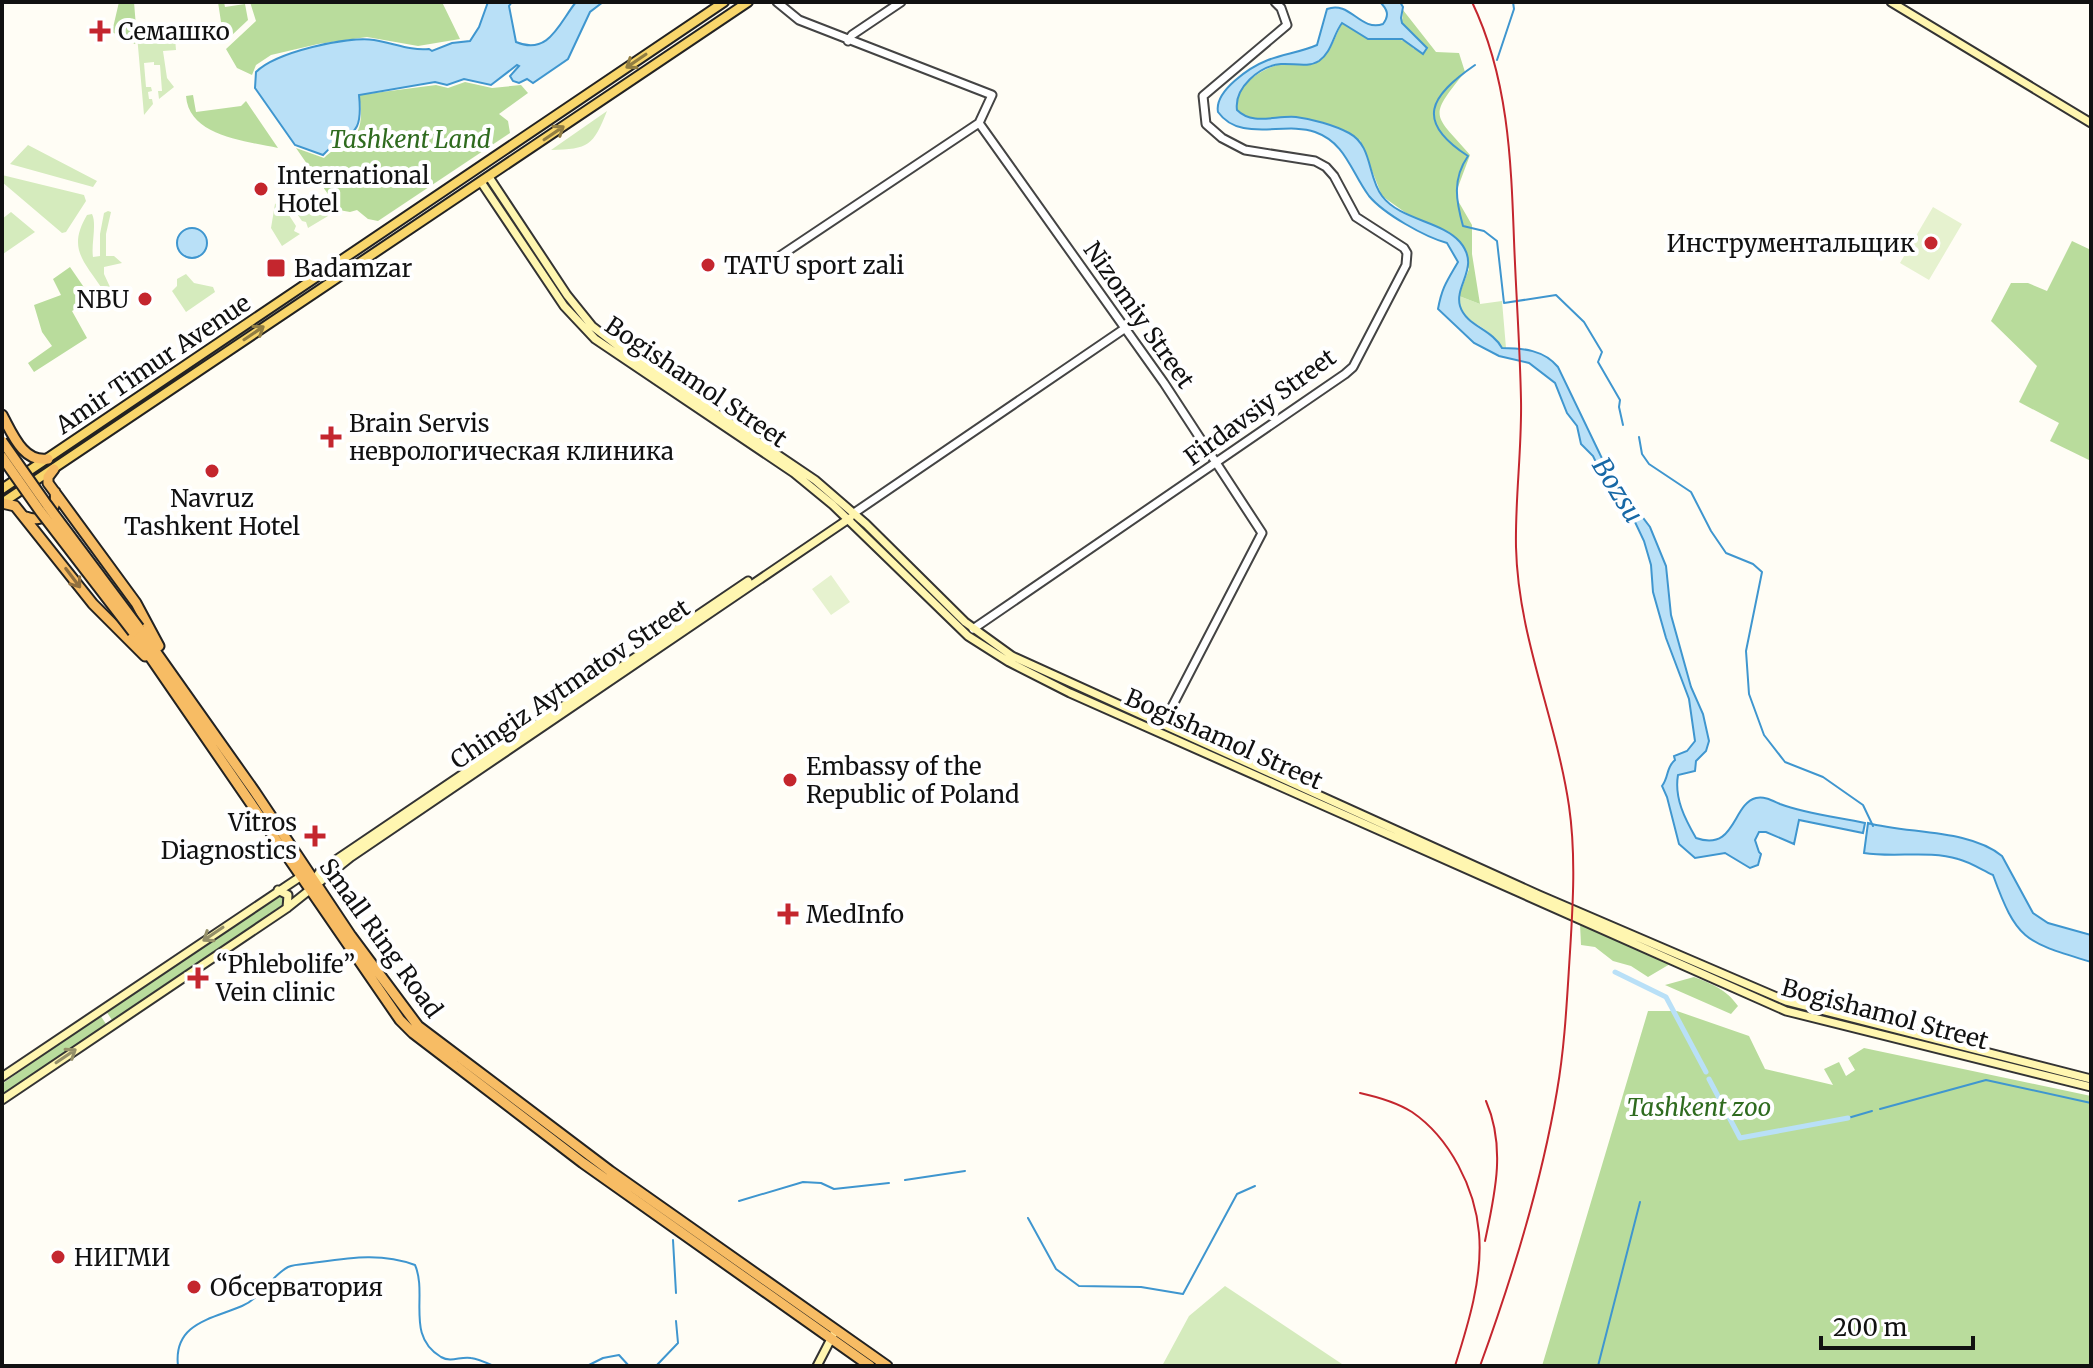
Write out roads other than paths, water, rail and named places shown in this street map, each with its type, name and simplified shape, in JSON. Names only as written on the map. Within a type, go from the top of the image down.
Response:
[{"type":"highway","points":[[2,417],[24,450],[35,460],[51,464],[48,479],[55,492],[136,603],[166,670]]},
{"type":"highway","points":[[2,444],[24,450]]},
{"type":"highway","name":"Small Ring Road","points":[[2,444],[166,670],[309,880],[424,1033],[833,1334],[870,1366]]},
{"type":"highway","name":"Small Ring Road","points":[[2,457],[40,511],[136,630]]},
{"type":"highway","points":[[23,516],[36,520],[48,515],[56,502],[55,492]]},
{"type":"highway","points":[[2,503],[12,505],[23,516],[107,620],[166,670]]},
{"type":"highway","points":[[48,545],[46,534],[55,524],[67,521],[77,524]]},
{"type":"highway","name":"Small Ring Road","points":[[833,1334],[887,1366]]},
{"type":"main road","name":"Amir Timur Avenue","points":[[2,503],[211,349],[724,2]]},
{"type":"main road","name":"Amir Timur Avenue","points":[[2,489],[51,464],[218,358],[748,2]]},
{"type":"main road","points":[[1891,2],[2091,123]]},
{"type":"main road","points":[[660,45],[668,57]]},
{"type":"main road","name":"Bogishamol Street","points":[[478,168],[592,326],[713,414],[797,466],[973,629],[1023,662],[1301,791],[1786,1001],[2091,1087]]},
{"type":"main road","points":[[211,349],[218,358]]},
{"type":"main road","name":"Bogishamol Street","points":[[849,516],[956,626],[988,650],[1070,693],[1161,728]]},
{"type":"main road","name":"Chingiz Aytmatov Street","points":[[2,1100],[287,908],[321,870],[849,516]]},
{"type":"main road","name":"Chingiz Aytmatov Street","points":[[2,1077],[278,890],[309,880],[425,806],[849,516]]},
{"type":"main road","points":[[278,890],[288,895],[287,908]]},
{"type":"main road","points":[[100,1011],[110,1026]]},
{"type":"main road","name":"Bogishamol Street","points":[[2036,1070],[2091,1079]]},
{"type":"main road","points":[[817,1366],[833,1334]]},
{"type":"street","points":[[777,2],[794,18],[992,95],[979,123],[780,256]]},
{"type":"street","points":[[848,41],[852,35],[901,2]]},
{"type":"street","name":"Firdavsiy Street","points":[[973,629],[1345,374],[1353,367],[1406,265],[1407,256],[1401,246],[1356,217],[1326,167],[1315,161],[1245,150],[1222,138],[1204,120],[1203,96],[1287,25],[1281,8],[1275,2]]},
{"type":"street","name":"Nizomiy Street","points":[[979,123],[1164,383],[1262,533],[1161,728]]},
{"type":"street","name":"Chingiz Aytmatov Street","points":[[849,516],[1124,329]]},
{"type":"water","points":[[488,2],[512,2],[509,6],[516,42],[537,45],[552,35],[576,2],[603,2],[590,12],[568,59],[533,83],[527,79],[519,83],[513,81],[510,76],[517,65],[491,85],[464,79],[447,85],[435,82],[359,95],[356,128],[323,155],[295,145],[255,88],[256,72],[266,65],[295,52],[330,43],[362,39],[432,51],[452,43],[470,41]]},
{"type":"water","name":"Bozsu","points":[[1380,2],[1400,2],[1403,7],[1402,23],[1427,48],[1423,54],[1402,39],[1368,39],[1342,23],[1327,53],[1319,61],[1281,64],[1257,74],[1244,86],[1237,110],[1257,119],[1296,117],[1316,121],[1343,130],[1357,139],[1366,153],[1382,196],[1399,210],[1443,229],[1466,251],[1468,268],[1459,298],[1463,313],[1502,348],[1533,351],[1558,367],[1609,473],[1650,527],[1666,566],[1671,615],[1709,741],[1706,751],[1696,761],[1695,771],[1678,775],[1679,800],[1696,838],[1709,841],[1719,838],[1732,826],[1748,802],[1756,798],[1865,823],[1863,833],[1799,820],[1794,844],[1759,832],[1755,840],[1761,854],[1758,865],[1750,868],[1725,853],[1695,858],[1679,844],[1662,786],[1675,760],[1674,756],[1687,751],[1695,741],[1689,699],[1666,638],[1653,592],[1651,565],[1644,541],[1635,522],[1609,489],[1593,456],[1581,444],[1577,426],[1567,413],[1555,383],[1529,363],[1499,356],[1474,343],[1438,309],[1443,289],[1458,262],[1447,243],[1405,224],[1376,203],[1334,143],[1303,129],[1238,127],[1218,112],[1218,104],[1227,88],[1243,74],[1268,60],[1317,45],[1327,9],[1335,7],[1368,24],[1383,24],[1387,15]]},
{"type":"water","points":[[192,228],[203,232],[207,243],[203,254],[192,258],[181,254],[177,243],[181,232]]},
{"type":"water","points":[[1868,823],[1956,837],[1988,847],[2002,856],[2033,913],[2048,923],[2091,935],[2091,962],[2051,949],[2026,936],[2009,914],[1993,875],[1971,864],[1947,856],[1864,853]]},
{"type":"waterway","points":[[1497,60],[1514,9],[1513,2]]},
{"type":"waterway","points":[[1475,65],[1447,87],[1434,109],[1440,131],[1468,156],[1459,173],[1457,190],[1463,226],[1484,231],[1497,241],[1504,303],[1556,295],[1584,322],[1602,352],[1598,362],[1620,400],[1623,425]]},
{"type":"waterway","points":[[1639,437],[1642,454],[1649,464],[1691,492],[1726,553],[1753,564],[1762,572],[1746,651],[1749,694],[1764,735],[1785,762],[1823,777],[1863,805],[1873,826]]},
{"type":"waterway","points":[[1615,972],[1666,997],[1706,1072]]},
{"type":"waterway","points":[[1709,1079],[1740,1138],[1848,1118]]},
{"type":"waterway","points":[[1880,1109],[1986,1080],[2091,1103]]},
{"type":"waterway","points":[[1848,1118],[1872,1111]]},
{"type":"waterway","points":[[905,1180],[965,1171]]},
{"type":"waterway","points":[[739,1201],[803,1182],[821,1183],[834,1189],[889,1183]]},
{"type":"waterway","points":[[1028,1218],[1056,1269],[1079,1286],[1141,1287],[1183,1294],[1237,1194],[1255,1186]]},
{"type":"waterway","points":[[1598,1366],[1640,1202]]},
{"type":"waterway","points":[[673,1240],[676,1293]]},
{"type":"waterway","points":[[178,1366],[178,1352],[188,1332],[207,1319],[248,1303],[288,1267],[364,1257],[390,1258],[415,1265],[420,1327],[430,1348],[445,1359],[471,1358],[494,1366]]},
{"type":"waterway","points":[[656,1366],[678,1343],[676,1321]]},
{"type":"waterway","points":[[587,1366],[619,1355],[629,1366]]},
{"type":"railway","points":[[1472,2],[1493,59],[1509,148],[1521,400],[1516,529],[1518,580],[1530,645],[1563,773],[1573,861],[1567,1004],[1557,1091],[1524,1230],[1480,1366]]},
{"type":"railway","points":[[1360,1093],[1400,1105],[1426,1123],[1449,1150],[1472,1199],[1479,1233],[1479,1267],[1455,1366]]},
{"type":"railway","points":[[1485,1241],[1497,1171],[1496,1136],[1486,1101]]},
{"type":"place","name":"Семашко","points":[[100,31]]},
{"type":"place","name":"International Hotel","points":[[261,189]]},
{"type":"place","name":"Инструментальщик","points":[[1931,243]]},
{"type":"place","name":"TATU sport zali","points":[[708,265]]},
{"type":"place","name":"Badamzar","points":[[276,268]]},
{"type":"place","name":"NBU","points":[[145,299]]},
{"type":"place","name":"Brain Servis неврологическая клиника","points":[[331,437]]},
{"type":"place","name":"Navruz Tashkent Hotel","points":[[212,471]]},
{"type":"place","name":"Embassy of the Republic of Poland","points":[[790,780]]},
{"type":"place","name":"Vitros Diagnostics","points":[[315,836]]},
{"type":"place","name":"MedInfo","points":[[788,914]]},
{"type":"place","name":"“Phlebolife” Vein clinic","points":[[198,978]]},
{"type":"place","name":"НИГМИ","points":[[58,1257]]},
{"type":"place","name":"Обсерватория","points":[[194,1287]]},
{"type":"park label","name":"Tashkent Land","points":[[410,139]]},
{"type":"park label","name":"Tashkent zoo","points":[[1699,1107]]}]
